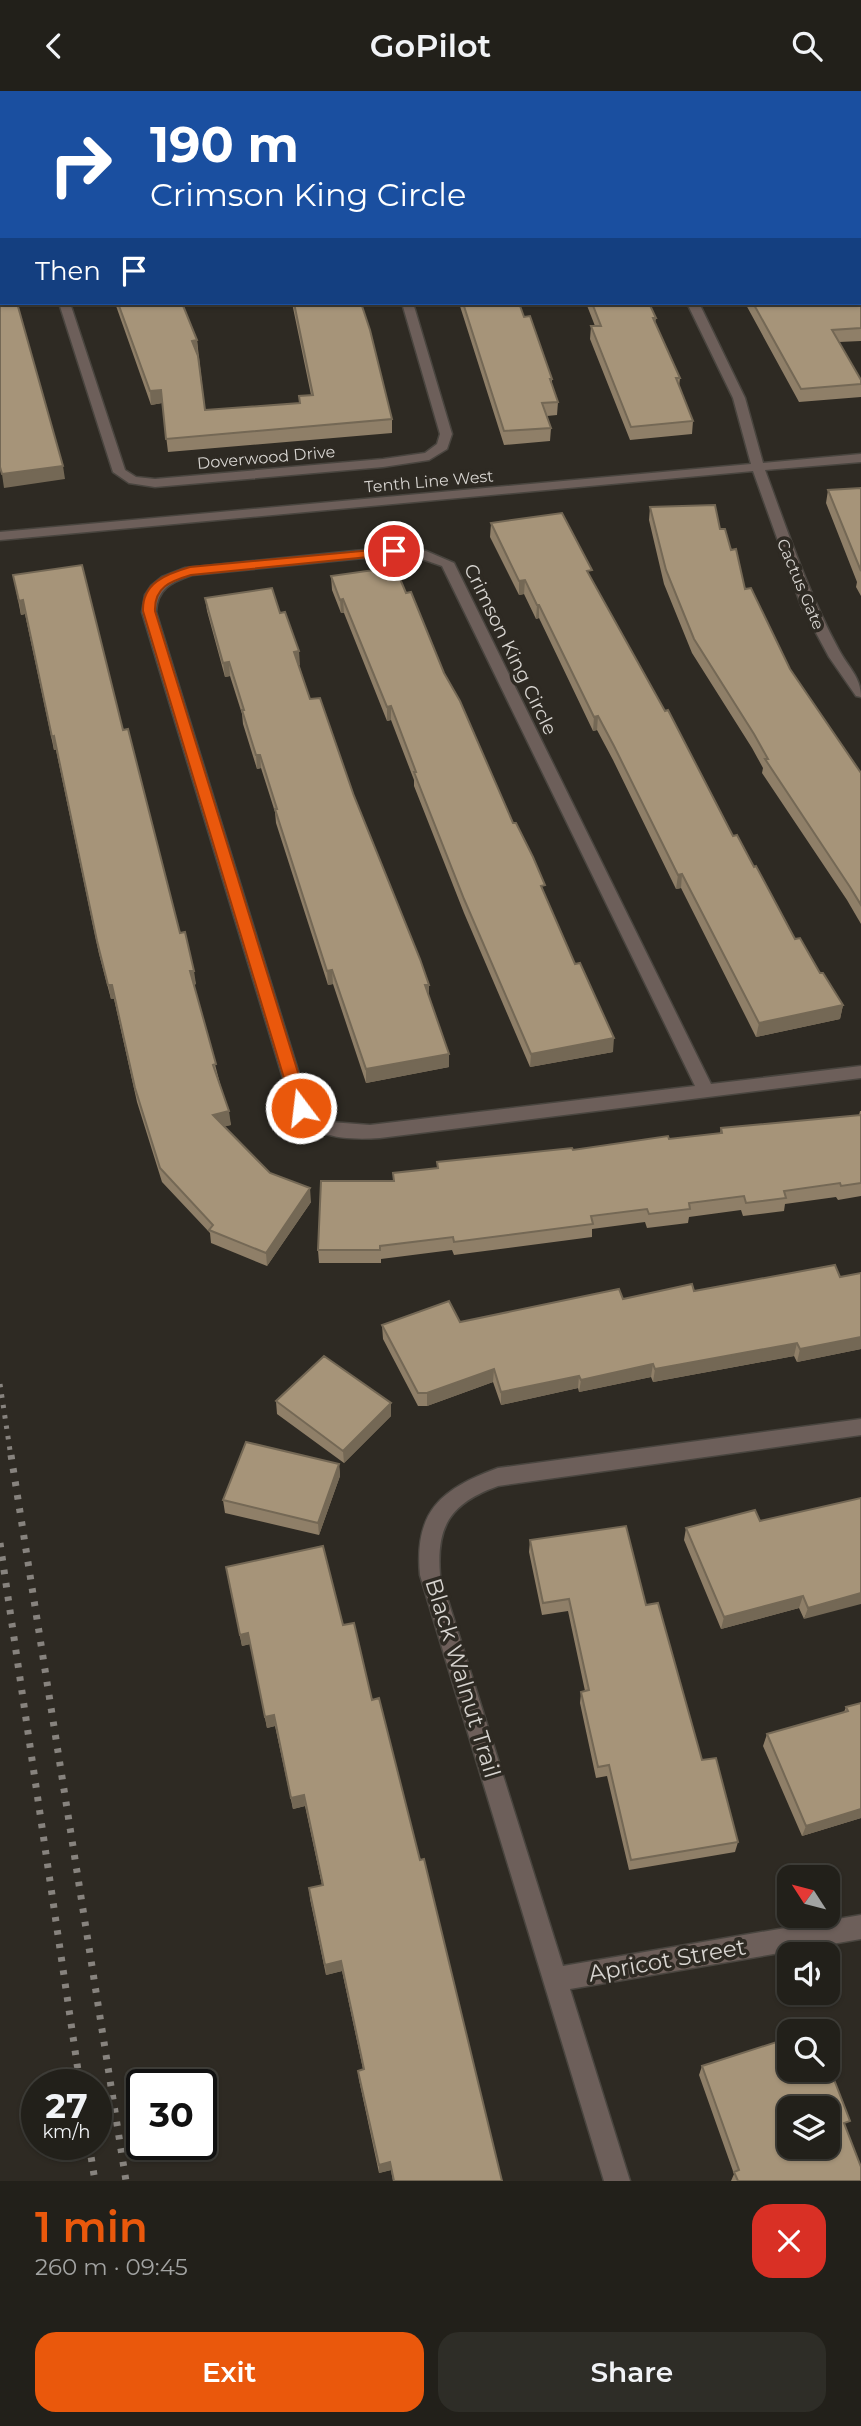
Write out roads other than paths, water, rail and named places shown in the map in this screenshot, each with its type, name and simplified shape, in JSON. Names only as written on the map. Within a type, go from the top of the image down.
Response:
[{"type":"street","name":"Doverwood Drive","points":[[65,305],[119,472],[133,480],[155,484],[383,463],[429,456],[443,446],[446,433],[408,305]]},
{"type":"street","name":"Cactus Gate","points":[[694,305],[739,398],[757,467],[808,605],[835,657],[861,693]]},
{"type":"street","name":"Tenth Line West","points":[[0,536],[861,458]]},
{"type":"street","name":"Crimson King Circle","points":[[394,551],[421,554],[447,563],[705,1090],[351,1133],[307,1117],[301,1108],[149,611],[149,601],[155,588],[168,578],[190,571],[394,551]]},
{"type":"street","points":[[705,1090],[861,1072]]},
{"type":"street","name":"Black Walnut Trail","points":[[617,2181],[430,1575],[429,1542],[436,1516],[453,1497],[479,1483],[498,1477],[861,1427]]},
{"type":"street","name":"Apricot Street","points":[[556,1979],[861,1927]]},
{"type":"railway","points":[[0,1384],[11,1457]]},
{"type":"railway","points":[[11,1455],[126,2181]]},
{"type":"railway","points":[[0,1543],[78,2069]]},
{"type":"railway","points":[[92,2160],[95,2181]]}]
